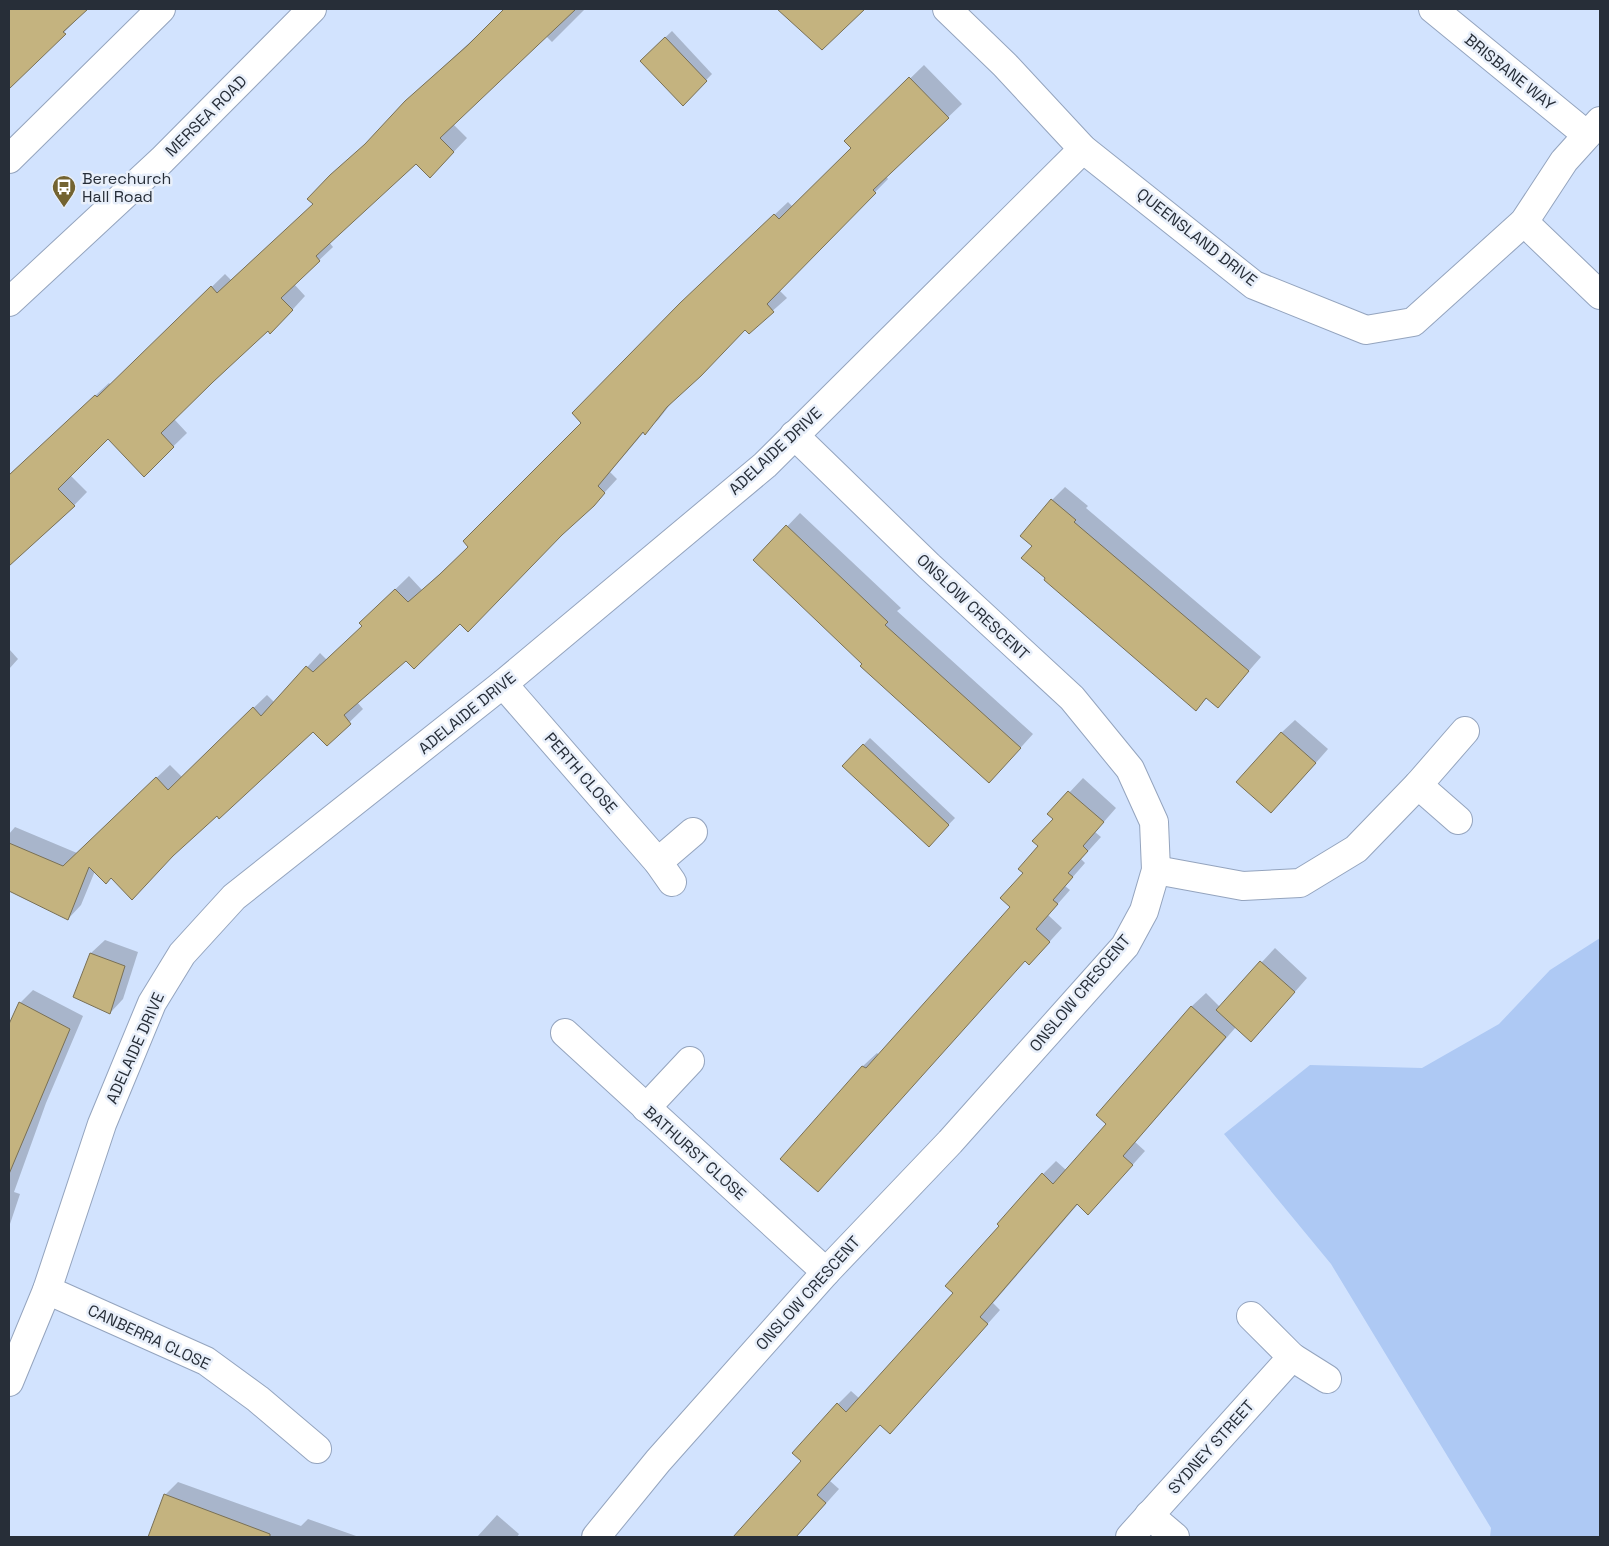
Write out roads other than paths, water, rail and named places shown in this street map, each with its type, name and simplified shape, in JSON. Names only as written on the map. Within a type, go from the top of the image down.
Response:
[{"type":"street","points":[[9,158],[161,9]]},
{"type":"street","name":"MERSEA ROAD","points":[[9,302],[162,160],[312,9]]},
{"type":"street","name":"QUEENSLAND DRIVE","points":[[948,9],[1005,65],[1084,149],[1254,285],[1366,330],[1413,322],[1524,222],[1564,162],[1594,128]]},
{"type":"street","name":"BRISBANE WAY","points":[[1433,9],[1594,128]]},
{"type":"street","name":"ADELAIDE DRIVE","points":[[9,1382],[47,1290],[102,1124],[152,1003],[182,954],[234,897],[503,684],[765,464],[1084,149]]},
{"type":"street","points":[[1524,222],[1600,295]]},
{"type":"street","name":"ONSLOW CRESCENT","points":[[599,1536],[658,1461],[826,1272],[950,1142],[1124,946],[1144,911],[1156,870],[1154,822],[1130,769],[1072,698],[987,620],[794,435]]},
{"type":"street","name":"PERTH CLOSE","points":[[503,684],[665,872],[693,832]]},
{"type":"street","points":[[1156,870],[1242,886],[1300,883],[1356,849],[1418,785],[1464,731]]},
{"type":"street","points":[[1418,785],[1458,820]]},
{"type":"street","name":"BATHURST CLOSE","points":[[564,1033],[826,1272]]},
{"type":"street","points":[[646,1108],[690,1061]]},
{"type":"street","name":"CANBERRA CLOSE","points":[[47,1290],[206,1361],[258,1399],[318,1449]]},
{"type":"street","points":[[1251,1316],[1292,1357],[1327,1379]]},
{"type":"street","name":"SYDNEY STREET","points":[[1130,1537],[1292,1357]]},
{"type":"street","points":[[1149,1516],[1175,1537]]},
{"type":"place","name":"Berechurch Hall Road","points":[[64,208]]}]
